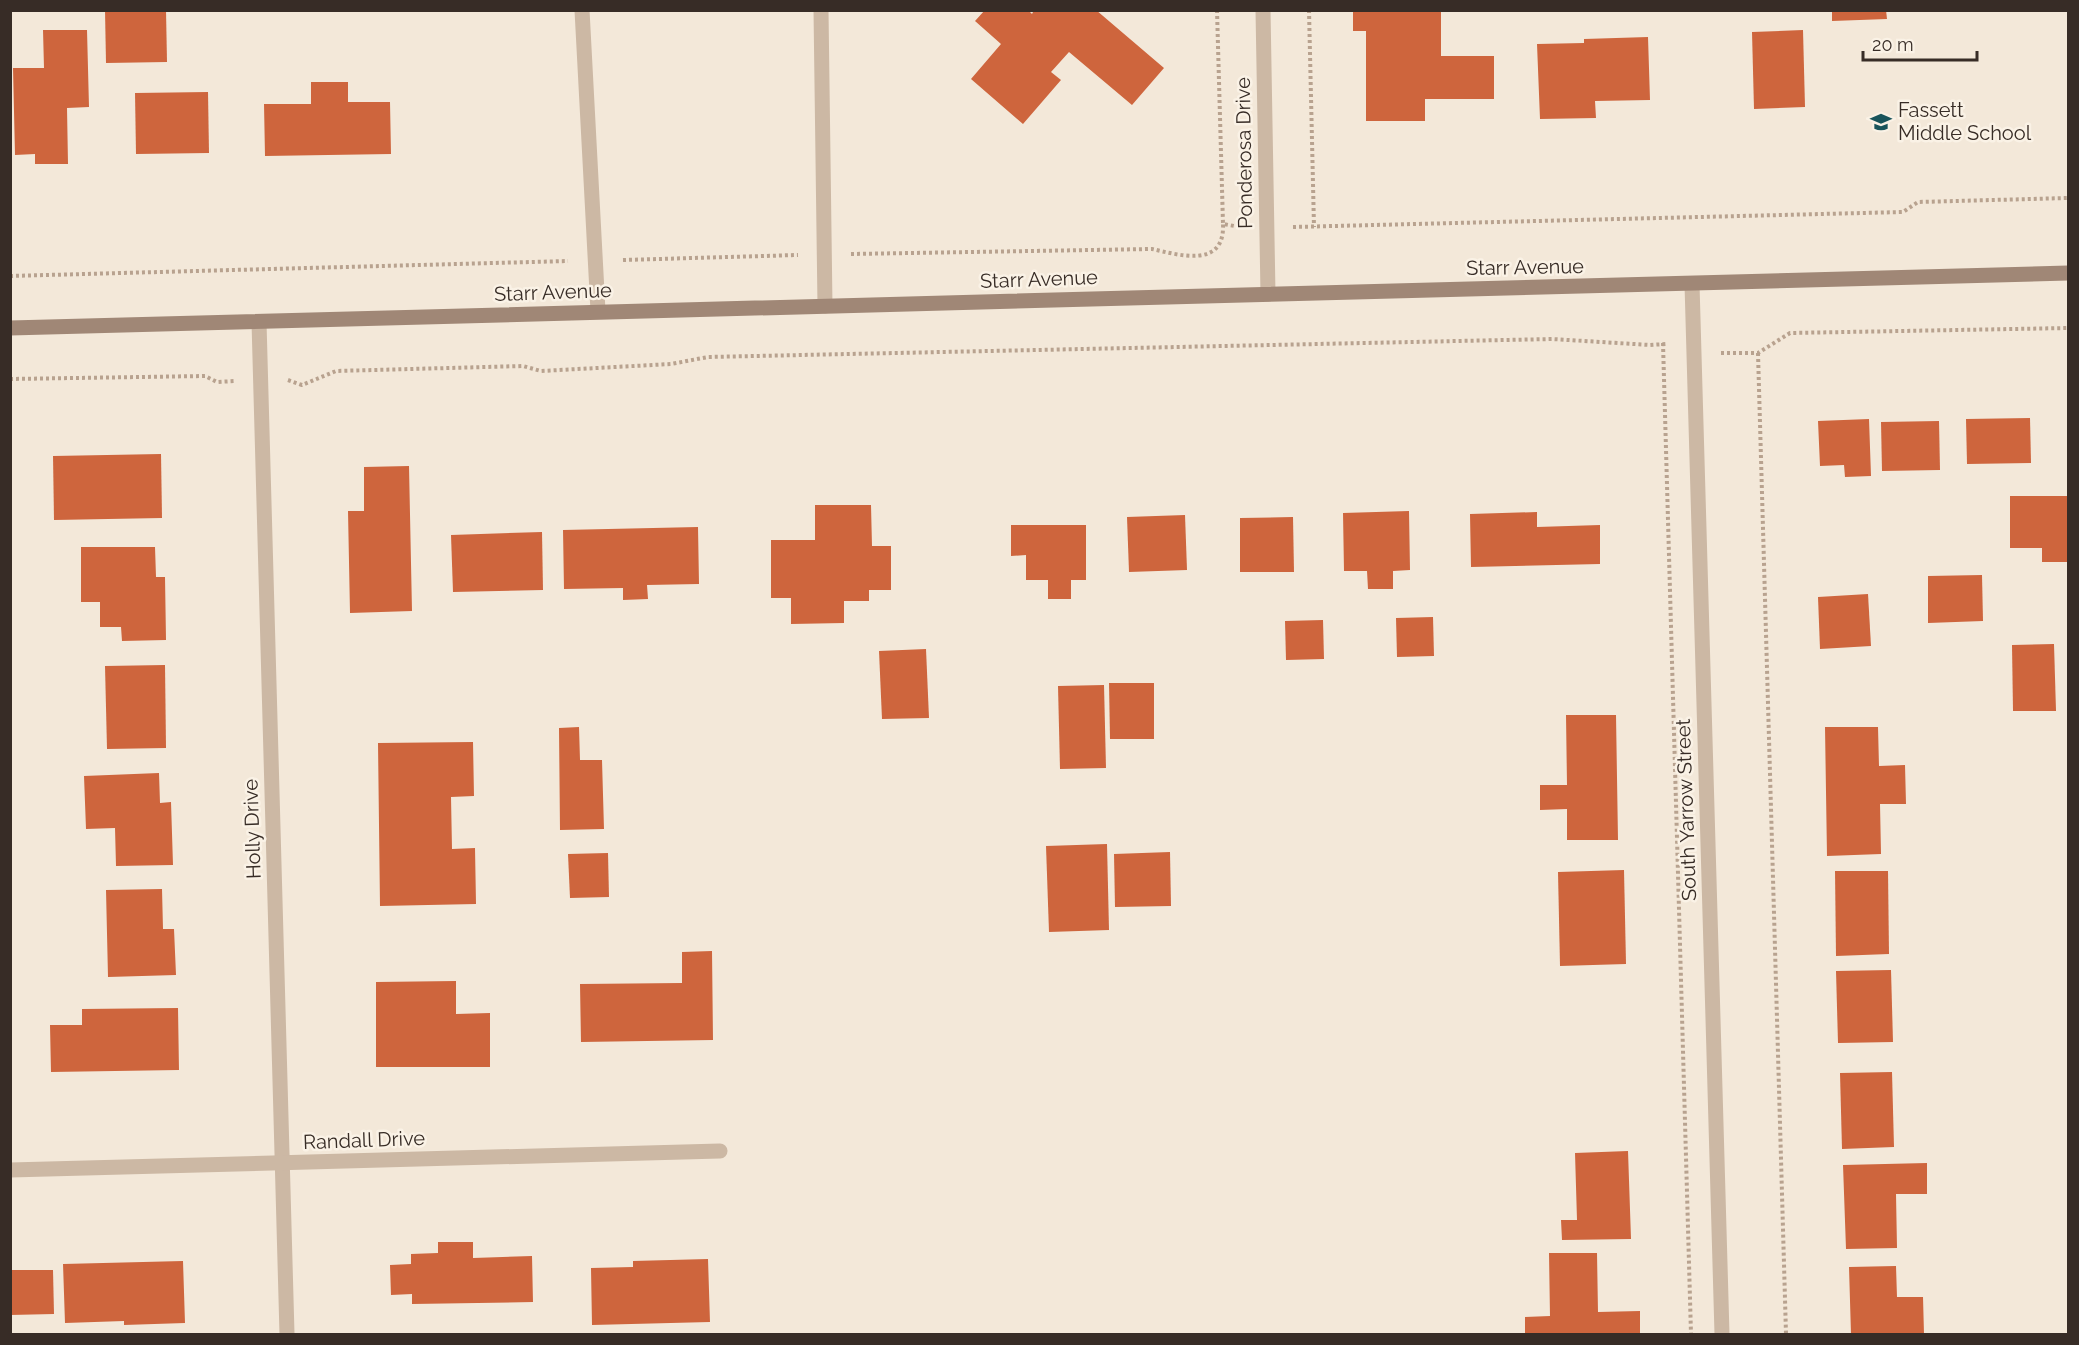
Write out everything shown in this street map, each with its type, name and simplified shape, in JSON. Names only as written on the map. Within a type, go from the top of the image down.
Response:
[{"type":"street","points":[[582,10],[598,311]]},
{"type":"street","points":[[821,10],[825,306]]},
{"type":"street","name":"Ponderosa Drive","points":[[1263,10],[1268,294]]},
{"type":"street","name":"Starr Avenue","points":[[10,328],[2068,273]]},
{"type":"street","name":"South Yarrow Street","points":[[1692,284],[1722,1335]]},
{"type":"street","name":"Holly Drive","points":[[259,322],[287,1335]]},
{"type":"street","name":"Randall Drive","points":[[10,1170],[720,1151]]},
{"type":"path","points":[[10,276],[825,254],[1152,249],[1191,258],[1214,250],[1221,243],[1223,224],[1216,10]]},
{"type":"path","points":[[1309,10],[1314,227]]},
{"type":"path","points":[[1223,224],[1241,228],[1267,228],[1903,212],[1918,202],[2068,198]]},
{"type":"path","points":[[10,379],[206,376],[217,382],[288,380],[302,385],[336,371],[523,366],[541,371],[671,364],[708,357],[1541,339],[1578,339],[1650,345],[1663,343],[1721,353],[1758,353],[1790,333],[2068,328]]},
{"type":"path","points":[[1663,343],[1691,1335]]},
{"type":"path","points":[[1758,353],[1786,1335]]},
{"type":"building","points":[[105,10],[166,10],[167,62],[106,63]]},
{"type":"building","points":[[985,10],[1028,10],[1032,14],[1034,10],[1096,10],[1164,68],[1132,105],[1069,52],[1051,72],[1061,80],[1023,124],[971,79],[1001,44],[975,21]]},
{"type":"building","points":[[1353,10],[1441,10],[1441,56],[1494,56],[1494,99],[1425,99],[1425,121],[1366,121],[1366,31],[1353,31]]},
{"type":"building","points":[[1832,10],[1886,10],[1887,19],[1832,21]]},
{"type":"building","points":[[43,30],[87,30],[89,107],[67,108],[68,164],[35,164],[35,154],[15,155],[13,68],[44,68]]},
{"type":"building","points":[[1803,30],[1805,107],[1754,109],[1752,32]]},
{"type":"building","points":[[1648,37],[1650,100],[1595,101],[1596,118],[1540,119],[1537,44],[1584,43],[1584,39]]},
{"type":"building","points":[[311,82],[348,82],[348,102],[390,102],[391,154],[265,156],[264,104],[311,104]]},
{"type":"building","points":[[208,92],[209,153],[136,154],[135,93]]},
{"type":"building","points":[[2030,418],[2031,463],[1967,464],[1966,419]]},
{"type":"building","points":[[1869,419],[1871,476],[1845,477],[1844,465],[1820,466],[1818,421]]},
{"type":"building","points":[[1939,421],[1940,470],[1882,471],[1881,422]]},
{"type":"building","points":[[161,454],[162,518],[54,520],[53,456]]},
{"type":"building","points":[[409,466],[412,611],[350,613],[348,511],[364,511],[364,467]]},
{"type":"building","points":[[2010,496],[2068,496],[2068,562],[2042,562],[2042,548],[2010,548]]},
{"type":"building","points":[[815,505],[871,505],[872,546],[891,546],[891,590],[869,590],[869,601],[844,601],[844,623],[791,624],[791,598],[771,598],[771,540],[815,540]]},
{"type":"building","points":[[1409,511],[1410,570],[1393,571],[1393,589],[1368,589],[1367,571],[1344,571],[1343,513]]},
{"type":"building","points":[[1537,512],[1537,527],[1600,525],[1600,564],[1471,567],[1470,514]]},
{"type":"building","points":[[1185,515],[1187,570],[1129,572],[1127,517]]},
{"type":"building","points":[[1293,517],[1294,572],[1240,572],[1240,518]]},
{"type":"building","points":[[1011,525],[1086,525],[1086,580],[1071,580],[1071,599],[1048,599],[1048,580],[1026,580],[1026,555],[1011,556]]},
{"type":"building","points":[[698,527],[699,584],[647,585],[648,599],[623,600],[623,588],[564,589],[563,530]]},
{"type":"building","points":[[542,532],[543,590],[453,592],[451,535]]},
{"type":"building","points":[[81,547],[155,547],[156,577],[165,577],[166,640],[122,641],[121,627],[100,627],[100,602],[81,602]]},
{"type":"building","points":[[1982,575],[1983,621],[1928,623],[1928,576]]},
{"type":"building","points":[[1868,594],[1871,646],[1820,649],[1818,597]]},
{"type":"building","points":[[1433,617],[1434,656],[1397,657],[1396,618]]},
{"type":"building","points":[[1323,620],[1324,659],[1286,660],[1285,621]]},
{"type":"building","points":[[2054,644],[2056,711],[2013,711],[2012,645]]},
{"type":"building","points":[[926,649],[929,718],[882,719],[879,651]]},
{"type":"building","points":[[165,665],[166,748],[107,749],[105,666]]},
{"type":"building","points":[[1109,683],[1154,683],[1154,739],[1110,739]]},
{"type":"building","points":[[1104,685],[1106,768],[1060,769],[1058,686]]},
{"type":"building","points":[[1566,715],[1616,715],[1618,840],[1567,840],[1567,809],[1540,810],[1540,785],[1567,785]]},
{"type":"building","points":[[579,727],[580,760],[602,760],[604,829],[560,830],[559,728]]},
{"type":"building","points":[[1825,727],[1878,727],[1879,766],[1905,765],[1906,804],[1880,804],[1881,854],[1827,856]]},
{"type":"building","points":[[473,742],[474,796],[451,797],[452,849],[475,848],[476,904],[380,906],[378,743]]},
{"type":"building","points":[[159,773],[160,803],[171,802],[173,865],[116,866],[115,828],[86,829],[84,776]]},
{"type":"building","points":[[1107,844],[1109,930],[1049,932],[1046,846]]},
{"type":"building","points":[[1170,852],[1171,906],[1115,907],[1114,854]]},
{"type":"building","points":[[608,853],[609,897],[570,898],[568,854]]},
{"type":"building","points":[[1624,870],[1626,964],[1560,966],[1558,872]]},
{"type":"building","points":[[1835,871],[1888,871],[1889,954],[1836,956]]},
{"type":"building","points":[[162,889],[163,929],[174,929],[176,975],[108,977],[106,890]]},
{"type":"building","points":[[712,951],[713,1040],[581,1042],[580,984],[682,983],[682,952]]},
{"type":"building","points":[[1891,970],[1893,1042],[1838,1043],[1836,971]]},
{"type":"building","points":[[456,981],[456,1014],[490,1013],[490,1067],[376,1067],[376,982]]},
{"type":"building","points":[[178,1008],[179,1070],[51,1072],[50,1025],[82,1025],[82,1009]]},
{"type":"building","points":[[1892,1072],[1894,1147],[1842,1149],[1840,1073]]},
{"type":"building","points":[[1628,1151],[1631,1239],[1562,1240],[1561,1220],[1577,1220],[1575,1153]]},
{"type":"building","points":[[1927,1163],[1927,1194],[1896,1194],[1897,1248],[1846,1249],[1843,1165]]},
{"type":"building","points":[[438,1242],[473,1242],[473,1258],[532,1256],[533,1302],[412,1304],[412,1294],[391,1295],[390,1265],[411,1264],[411,1254],[438,1253]]},
{"type":"building","points":[[1549,1253],[1597,1253],[1598,1312],[1640,1311],[1640,1334],[1525,1334],[1525,1317],[1550,1316]]},
{"type":"building","points":[[708,1259],[710,1322],[592,1325],[591,1268],[633,1267],[633,1261]]},
{"type":"building","points":[[183,1261],[185,1323],[124,1325],[124,1321],[65,1323],[63,1264]]},
{"type":"building","points":[[1896,1266],[1897,1297],[1923,1297],[1924,1334],[1851,1334],[1849,1267]]},
{"type":"building","points":[[10,1270],[53,1270],[54,1314],[10,1315]]},
{"type":"place","name":"Fassett Middle School","points":[[1881,122]]}]
